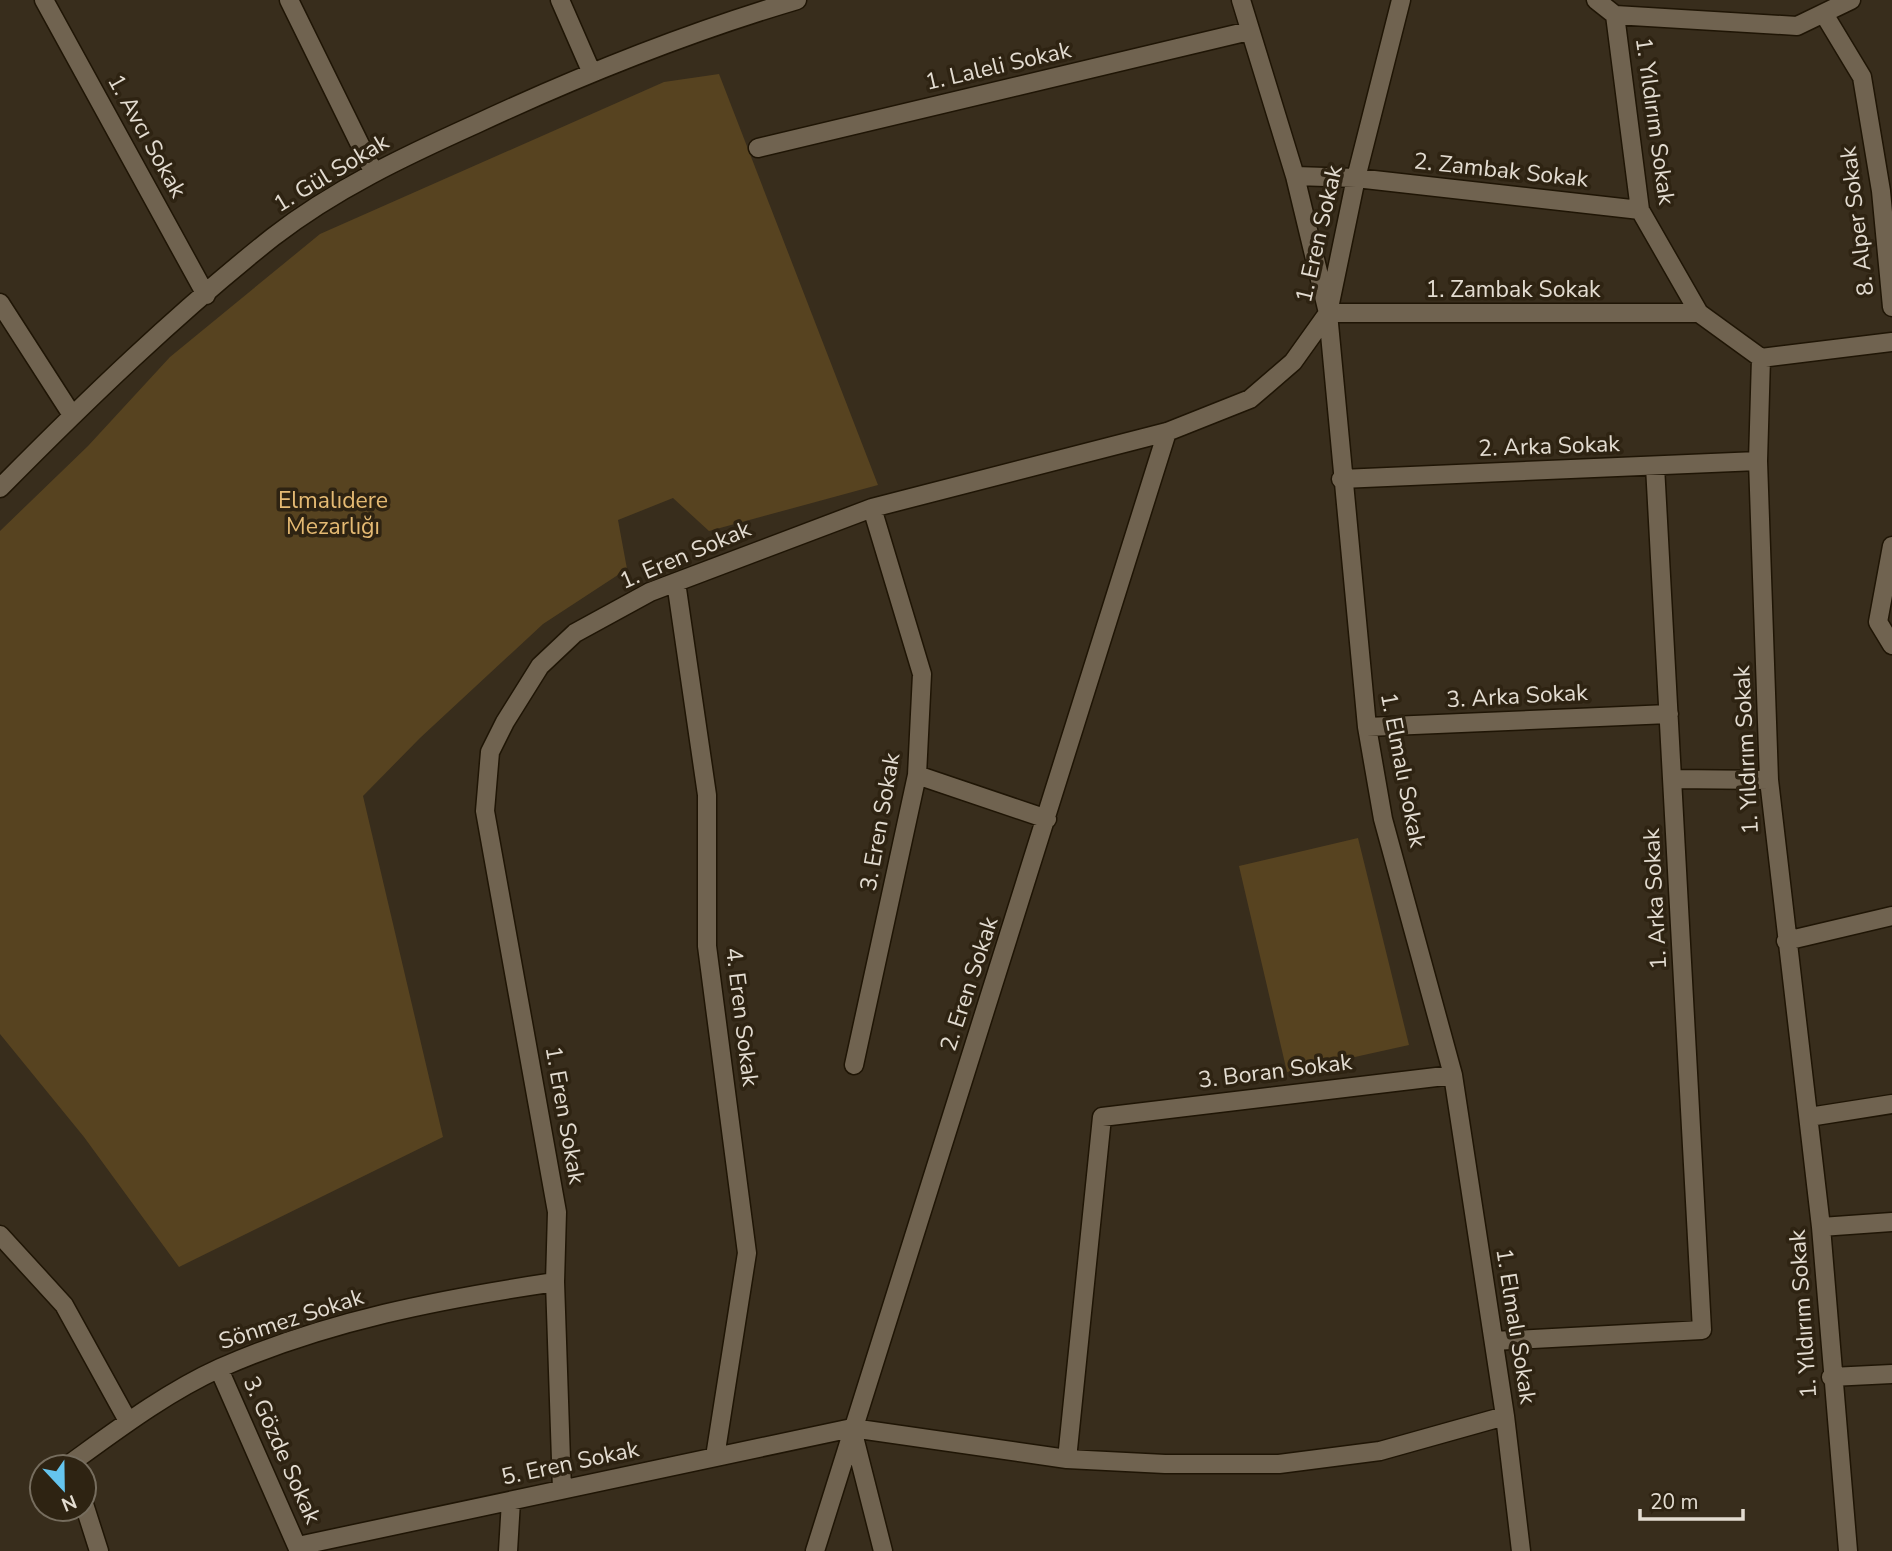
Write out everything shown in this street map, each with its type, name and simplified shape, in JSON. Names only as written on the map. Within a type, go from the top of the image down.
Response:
[{"type":"street","name":"1. Avcı Sokak","points":[[44,0],[206,295]]},
{"type":"street","points":[[289,0],[373,171]]},
{"type":"street","points":[[560,0],[591,71]]},
{"type":"street","name":"1. Gül Sokak","points":[[0,488],[72,415],[274,236],[373,171],[591,71],[705,27],[797,0]]},
{"type":"street","name":"1. Elmalı Sokak","points":[[1241,0],[1295,176],[1328,313],[1341,479],[1367,727],[1383,818],[1453,1075],[1505,1416],[1521,1551]]},
{"type":"street","name":"1. Eren Sokak","points":[[562,1490],[555,1282],[557,1212],[485,811],[490,752],[540,666],[575,633],[650,592],[872,508],[1167,432],[1250,399],[1293,362],[1328,313],[1356,178],[1401,0]]},
{"type":"street","name":"1. Yıldırım Sokak","points":[[1596,0],[1615,15],[1640,210],[1699,313],[1761,358],[1759,461],[1769,780],[1821,1227],[1831,1377],[1848,1551]]},
{"type":"street","points":[[1615,15],[1797,26],[1851,0]]},
{"type":"street","name":"8. Alper Sokak","points":[[1824,14],[1862,77],[1887,188],[1892,307]]},
{"type":"street","name":"1. Laleli Sokak","points":[[758,148],[1250,31]]},
{"type":"street","name":"2. Zambak Sokak","points":[[1295,176],[1356,178],[1640,210]]},
{"type":"street","points":[[0,303],[72,415]]},
{"type":"street","name":"1. Zambak Sokak","points":[[1328,313],[1699,313]]},
{"type":"street","points":[[1761,358],[1892,342]]},
{"type":"street","name":"2. Eren Sokak","points":[[815,1551],[1167,432]]},
{"type":"street","name":"2. Arka Sokak","points":[[1341,479],[1759,461]]},
{"type":"street","name":"1. Arka Sokak","points":[[1494,1341],[1702,1330],[1655,466]]},
{"type":"street","name":"3. Eren Sokak","points":[[854,1065],[917,775],[922,674],[872,508]]},
{"type":"street","points":[[1892,545],[1878,622],[1892,645]]},
{"type":"street","name":"4. Eren Sokak","points":[[676,582],[707,795],[707,946],[747,1252],[715,1457]]},
{"type":"street","name":"3. Arka Sokak","points":[[1367,727],[1669,713]]},
{"type":"street","points":[[917,775],[1047,820]]},
{"type":"street","points":[[1673,779],[1769,780]]},
{"type":"street","points":[[1786,941],[1892,916]]},
{"type":"street","name":"3. Boran Sokak","points":[[1067,1459],[1102,1116],[1453,1075]]},
{"type":"street","points":[[1809,1116],[1892,1104]]},
{"type":"street","points":[[1821,1227],[1892,1222]]},
{"type":"street","points":[[0,1235],[64,1305],[128,1421]]},
{"type":"street","name":"Sönmez Sokak","points":[[85,1453],[128,1421],[219,1368],[315,1333],[442,1299],[555,1282]]},
{"type":"street","name":"3. Gözde Sokak","points":[[219,1368],[299,1548]]},
{"type":"street","points":[[1831,1377],[1892,1374]]},
{"type":"street","points":[[883,1551],[852,1428],[1067,1459],[1165,1464],[1279,1464],[1380,1451],[1505,1416]]},
{"type":"street","name":"5. Eren Sokak","points":[[299,1548],[852,1428]]},
{"type":"street","points":[[508,1551],[510,1501]]},
{"type":"street","points":[[90,1523],[99,1551]]},
{"type":"green space","name":"Elmalıdere Mezarlığı","points":[[719,74],[878,485],[709,531],[673,498],[618,520],[627,569],[543,624],[420,738],[363,796],[443,1137],[179,1267],[84,1137],[0,1034],[0,531],[88,446],[170,357],[320,234],[664,82]]},
{"type":"green space","points":[[1358,838],[1409,1045],[1287,1072],[1239,866]]}]
